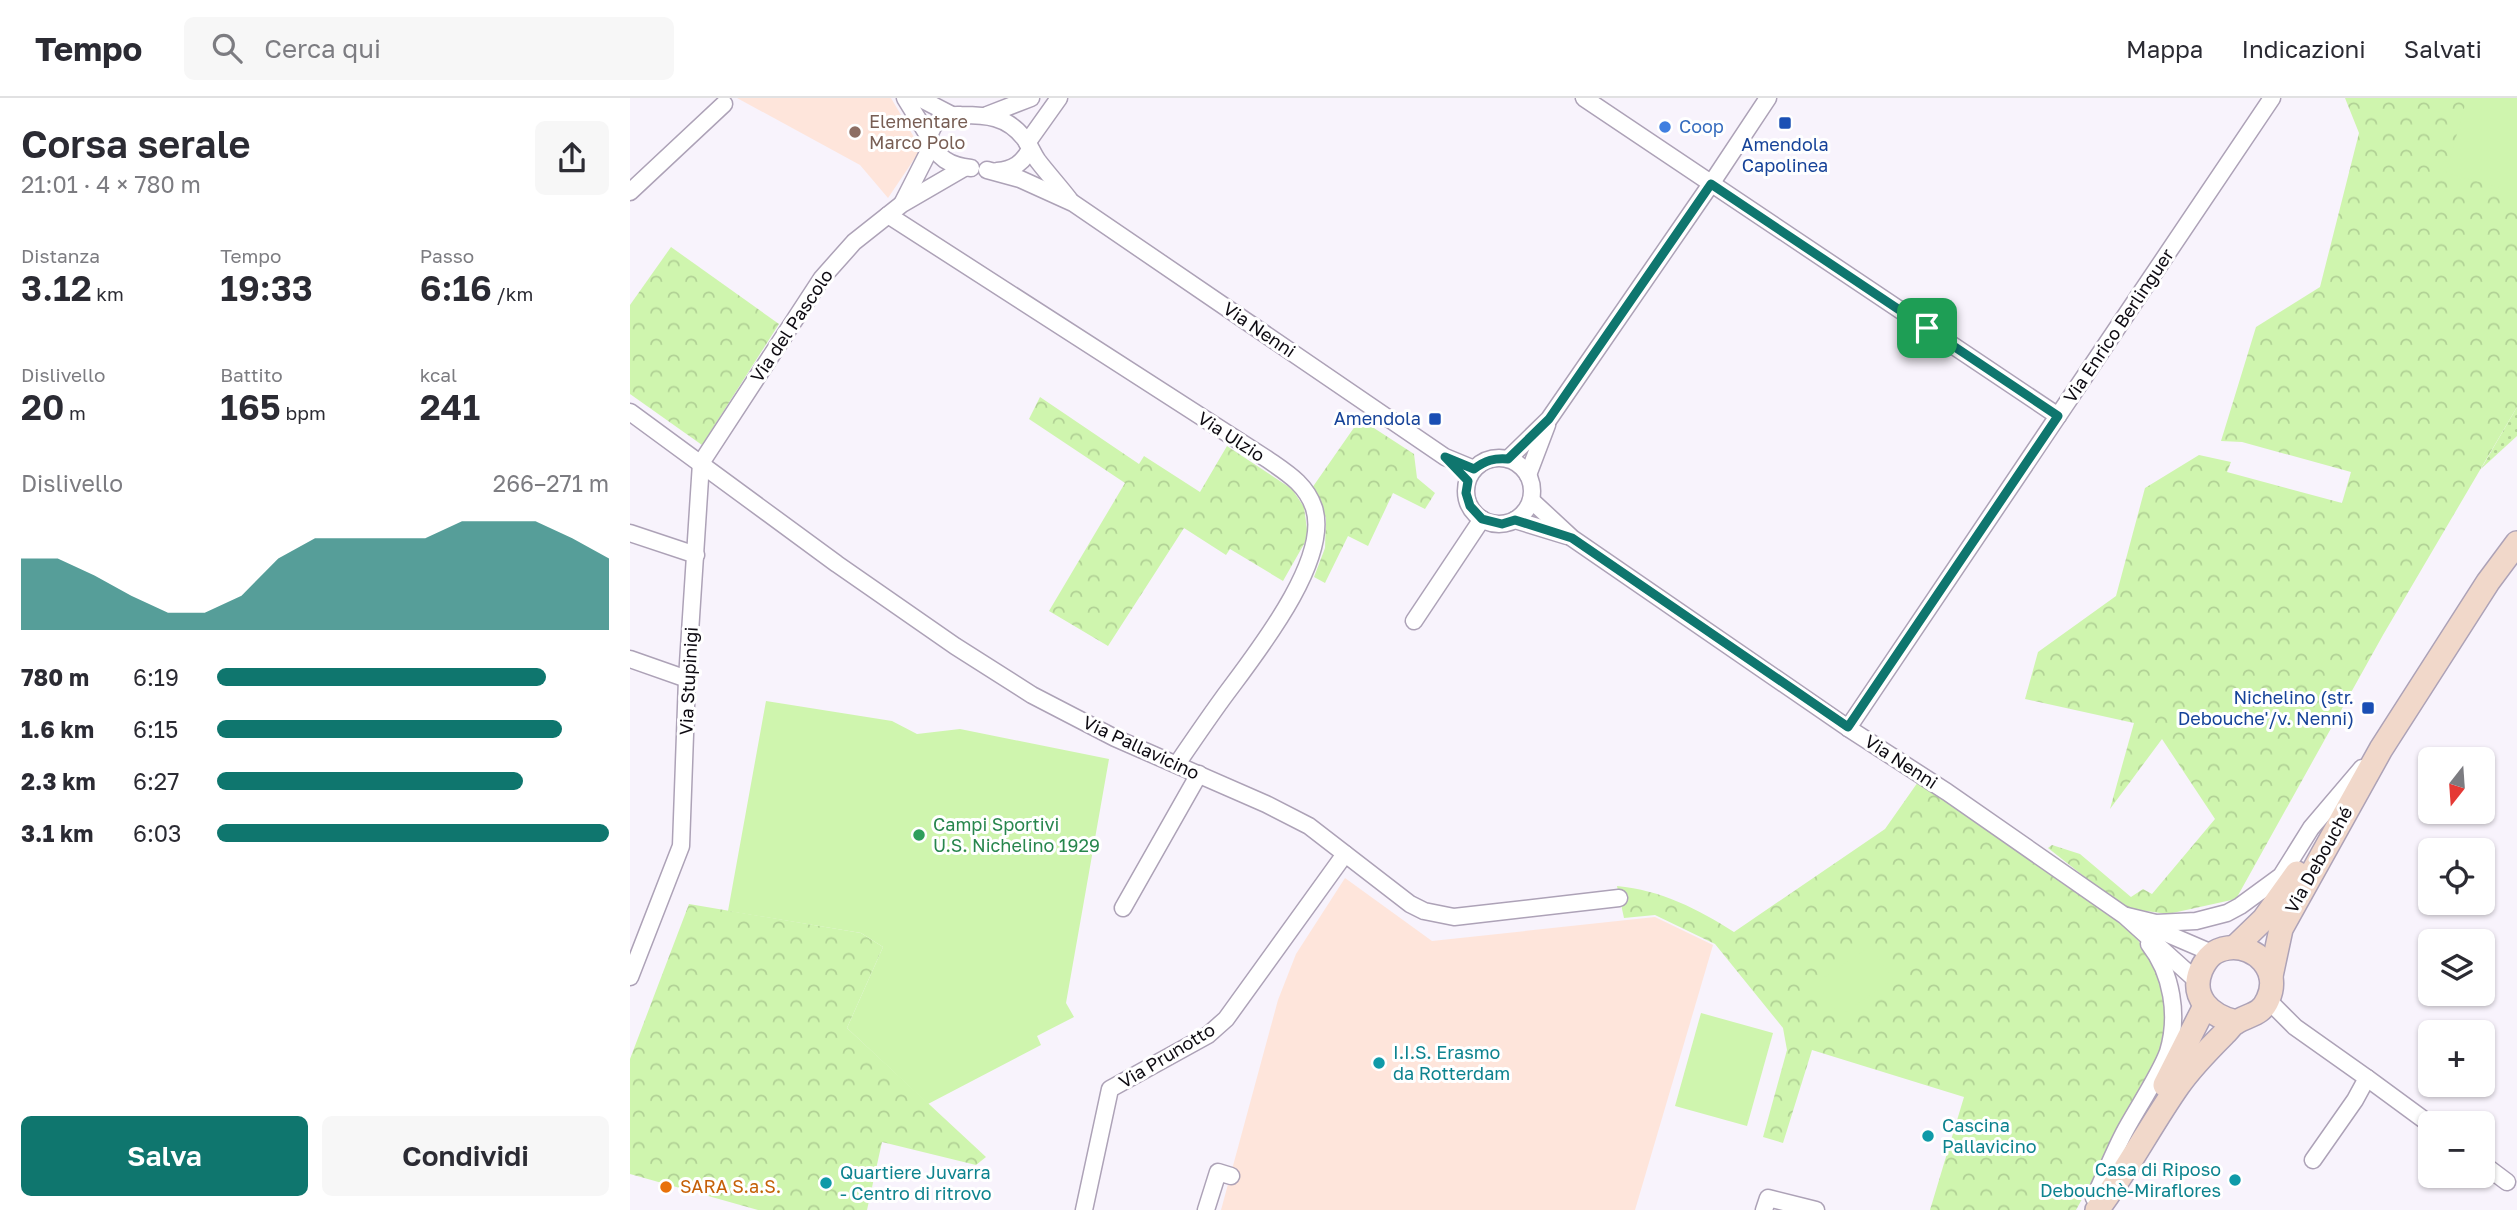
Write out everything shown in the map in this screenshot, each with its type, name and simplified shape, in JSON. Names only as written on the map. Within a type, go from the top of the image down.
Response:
[{"type":"main road","name":"Via Debouché","points":[[2212,953],[2235,947],[2264,919],[2288,887],[2319,835],[2376,754],[2488,582],[2517,543]]},
{"type":"main road","name":"Via Debouché","points":[[2253,1012],[2271,988],[2281,929],[2376,754]]},
{"type":"main road","points":[[2235,947],[2258,955],[2271,976]]},
{"type":"main road","points":[[2212,953],[2197,981],[2205,1006],[2214,1014],[2253,1012]]},
{"type":"main road","points":[[2093,1206],[2173,1073],[2205,1006]]},
{"type":"main road","points":[[2093,1206],[2202,1056],[2253,1012]]},
{"type":"street","points":[[905,98],[937,153],[946,161],[964,167],[1002,171],[1017,166],[1026,159],[1029,146],[1059,98]]},
{"type":"street","points":[[919,98],[950,114]]},
{"type":"street","points":[[987,115],[1031,98]]},
{"type":"street","points":[[1584,98],[2058,416]]},
{"type":"street","points":[[1508,459],[1549,419],[1768,98]]},
{"type":"street","name":"Via Enrico Berlinguer","points":[[1848,727],[2272,98]]},
{"type":"street","points":[[630,192],[724,104]]},
{"type":"street","points":[[930,141],[932,126],[941,118],[950,114],[987,115],[1001,119],[1013,127],[1029,146]]},
{"type":"street","name":"Via del Pascolo","points":[[902,204],[930,141]]},
{"type":"street","name":"Via Nenni","points":[[1029,146],[1073,203]]},
{"type":"street","name":"Via del Pascolo","points":[[701,463],[822,278],[854,242],[902,204],[964,167]]},
{"type":"street","name":"Via Nenni","points":[[987,170],[1020,179],[1073,203],[1471,475]]},
{"type":"street","name":"Via Ulzio","points":[[888,215],[1267,459],[1298,481],[1309,495],[1315,510],[1317,534],[1297,586],[1274,627],[1177,764]]},
{"type":"street","points":[[630,412],[701,463]]},
{"type":"street","points":[[1528,475],[1549,419]]},
{"type":"street","points":[[1495,458],[1508,459],[1520,465],[1528,475],[1532,489],[1531,500],[1525,512],[1515,520],[1502,524],[1482,519],[1470,506],[1466,493],[1471,475],[1484,462],[1495,458]]},
{"type":"street","name":"Via Stupinigi","points":[[630,977],[681,846],[687,680],[701,463]]},
{"type":"street","name":"Via Pallavicino","points":[[701,463],[837,564],[955,646],[1032,695],[1115,738],[1309,826],[1410,904],[1441,916],[1454,917],[1619,898]]},
{"type":"street","name":"Via Nenni","points":[[1531,500],[1572,538],[1947,792],[2124,916],[2197,981]]},
{"type":"street","points":[[1415,621],[1482,519]]},
{"type":"street","name":"Via Nenni","points":[[1515,520],[1572,538]]},
{"type":"street","points":[[630,533],[696,555]]},
{"type":"street","points":[[630,659],[687,680]]},
{"type":"street","name":"Via Nenni","points":[[2124,916],[2156,923],[2196,921],[2227,913],[2260,893],[2281,876],[2311,828],[2376,754]]},
{"type":"street","points":[[1123,908],[1199,774]]},
{"type":"street","name":"Via Prunotto","points":[[1084,1210],[1110,1089],[1209,1035],[1226,1019],[1345,854]]},
{"type":"street","name":"Via Nenni","points":[[2124,916],[2212,953]]},
{"type":"street","name":"Via Nenni","points":[[2093,1206],[2118,1144],[2168,1052],[2173,1020],[2172,991],[2155,953],[2124,916]]},
{"type":"street","points":[[2253,1012],[2295,1027],[2418,1115]]},
{"type":"street","points":[[2313,1160],[2367,1078]]},
{"type":"street","points":[[1206,1210],[1218,1172],[1231,1176]]},
{"type":"street","points":[[2495,1173],[2507,1182]]},
{"type":"street","points":[[1766,1204],[1816,1210]]},
{"type":"shaded area","name":"Elementare Marco Polo","points":[[737,98],[891,98],[921,149],[888,198],[860,165]]},
{"type":"shaded area","points":[[1345,878],[1432,941],[1655,917],[1713,945],[1635,1210],[1221,1210],[1278,1000],[1296,954]]},
{"type":"green space","points":[[2345,98],[2517,98],[2517,407],[2383,635],[2236,899],[2168,914],[2124,908],[2048,848],[2052,845],[2080,854],[2131,897],[2143,889],[2152,894],[2215,819],[2162,739],[2110,809],[2134,723],[2025,699],[2038,652],[2116,596],[2145,488],[2199,455],[2231,462],[2227,472],[2342,503],[2351,472],[2242,442],[2221,441],[2256,327],[2320,287],[2359,133]]},
{"type":"green space","points":[[2467,98],[2517,98],[2517,192],[2446,173]]},
{"type":"green space","points":[[671,247],[779,324],[702,445],[630,394],[630,305]]},
{"type":"green space","points":[[1040,397],[1139,464],[1144,456],[1200,492],[1227,446],[1292,489],[1304,507],[1308,537],[1283,581],[1230,549],[1226,555],[1184,528],[1108,646],[1049,611],[1125,483],[1029,419]]},
{"type":"green space","points":[[2517,407],[2517,436],[2481,469]]},
{"type":"green space","points":[[1360,419],[1414,454],[1417,478],[1435,493],[1425,509],[1393,493],[1368,546],[1348,536],[1325,583],[1314,577],[1325,548],[1326,518],[1312,488]]},
{"type":"green space","name":"Campi Sportivi U.S. Nichelino 1929","points":[[766,701],[892,721],[917,734],[960,729],[1109,759],[1066,1003],[1074,1017],[1037,1036],[1041,1045],[928,1104],[847,1028],[883,947],[861,933],[728,911]]},
{"type":"green space","points":[[1918,782],[2121,921],[2144,949],[2161,980],[2168,1015],[2163,1051],[2076,1210],[1930,1210],[1964,1097],[1812,1050],[1783,1143],[1763,1137],[1787,1050],[1783,1028],[1715,944],[1655,915],[1624,918],[1617,886],[1664,896],[1734,932],[1885,829]]},
{"type":"green space","points":[[689,904],[861,933],[883,947],[847,1028],[986,1157],[976,1165],[882,1142],[867,1210],[758,1210],[630,1174],[630,1059]]},
{"type":"green space","points":[[1870,946],[1893,979],[1840,1016],[1816,983]]},
{"type":"green space","points":[[1701,1013],[1773,1033],[1747,1126],[1675,1106]]},
{"type":"place","name":"Amendola Capolinea","points":[[1785,123]]},
{"type":"place","name":"Coop","points":[[1665,127]]},
{"type":"place","name":"Elementare Marco Polo","points":[[855,132]]},
{"type":"place","name":"Amendola","points":[[1435,419]]},
{"type":"place","name":"Nichelino (str. Debouche'/v. Nenni)","points":[[2368,708]]},
{"type":"place","name":"Campi Sportivi U.S. Nichelino 1929","points":[[919,835]]},
{"type":"place","name":"I.I.S. Erasmo da Rotterdam","points":[[1379,1063]]},
{"type":"place","name":"Cascina Pallavicino","points":[[1928,1136]]},
{"type":"place","name":"Casa di Riposo Debouchè-Miraflores","points":[[2235,1180]]},
{"type":"place","name":"Quartiere Juvarra - Centro di ritrovo","points":[[826,1183]]},
{"type":"place","name":"SARA S.a.S.","points":[[666,1187]]},
{"type":"route","points":[[1711,184],[1927,328],[2058,416],[1848,727],[1572,538],[1515,520],[1502,524],[1482,519],[1470,506],[1466,493],[1468,481],[1445,457],[1474,469],[1495,458],[1508,459],[1549,419],[1711,184]]}]
